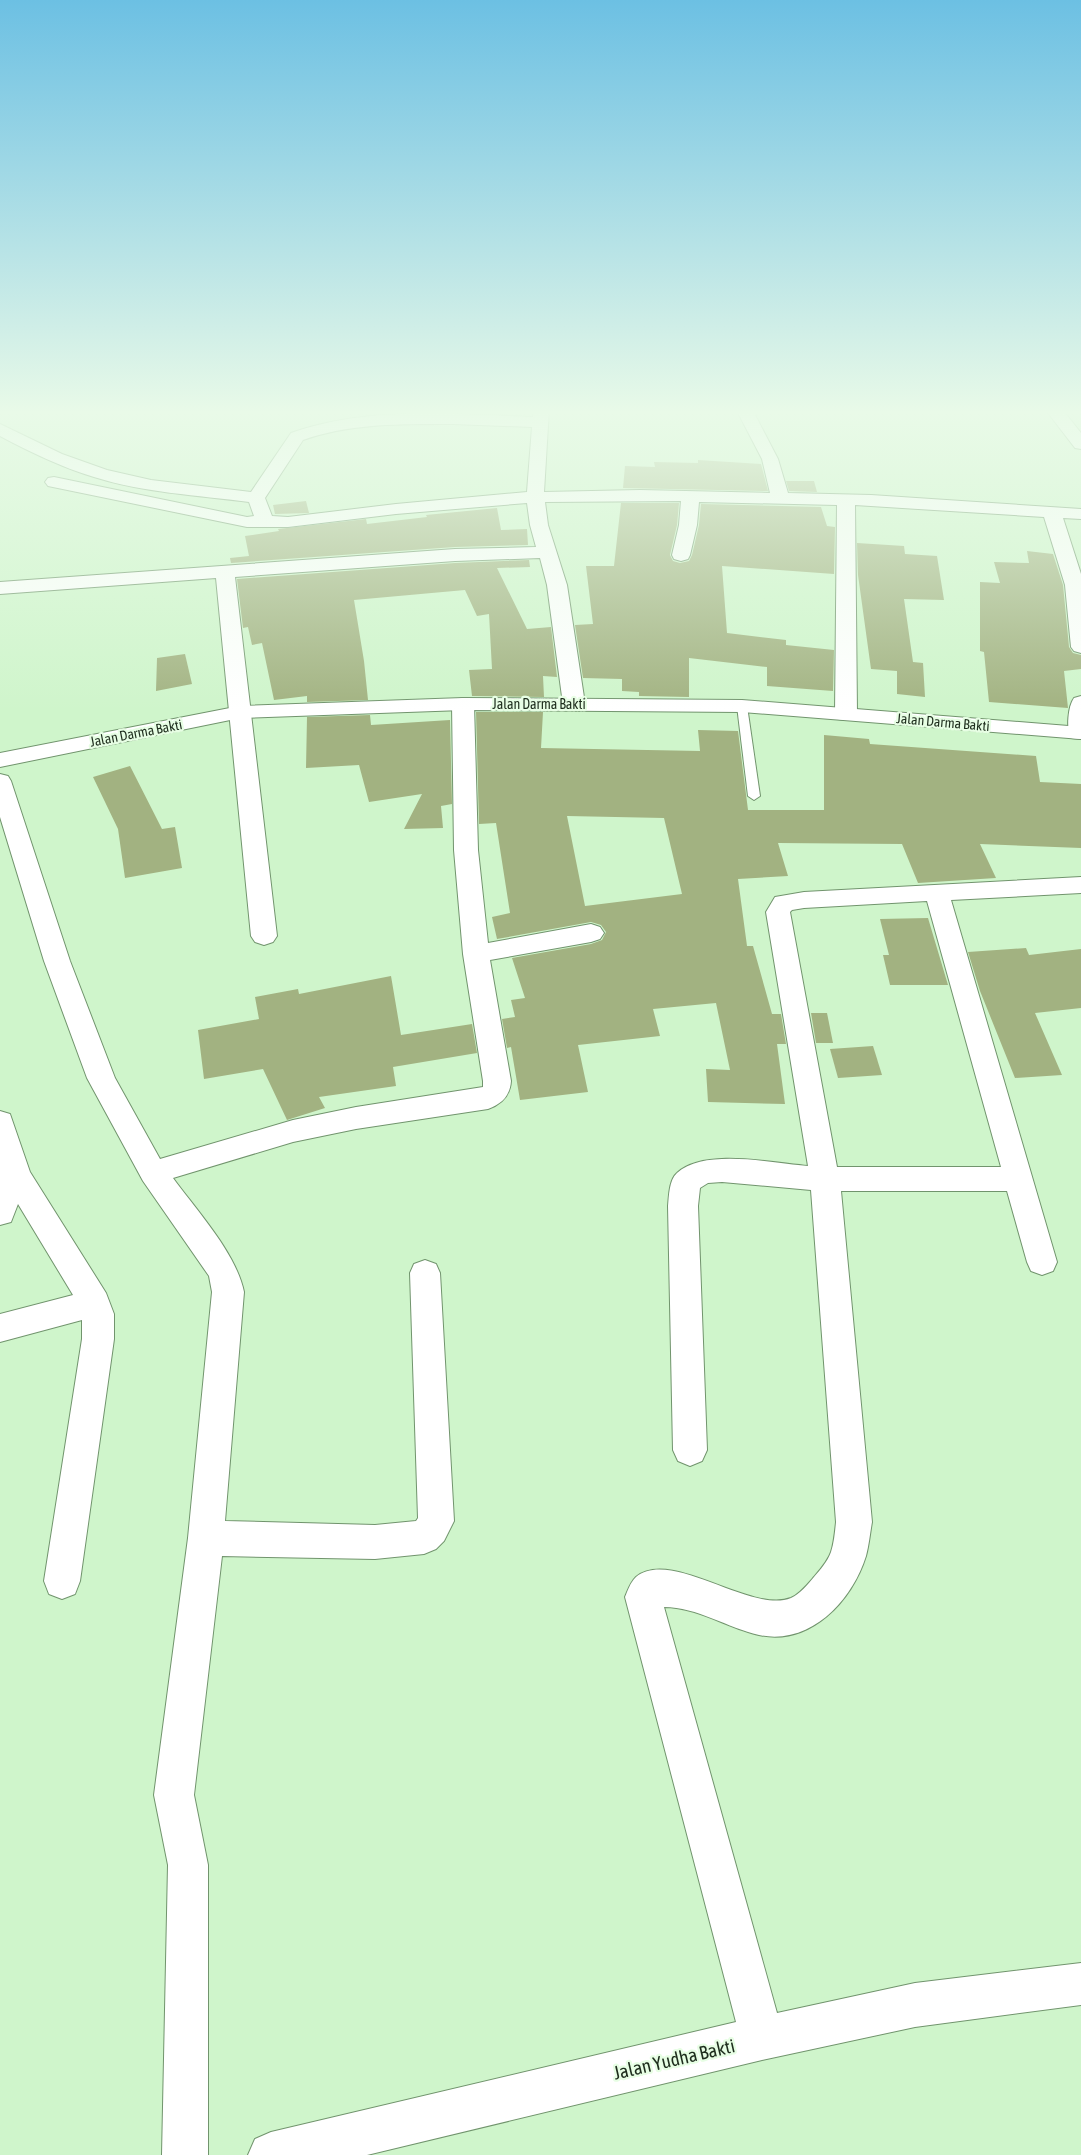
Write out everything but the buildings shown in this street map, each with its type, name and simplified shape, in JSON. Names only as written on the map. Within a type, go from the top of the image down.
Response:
[{"type":"street","points":[[187,510],[247,522],[288,522],[391,510]]},
{"type":"street","points":[[260,510],[265,522]]},
{"type":"street","points":[[537,510],[539,525],[557,585],[574,704]]},
{"type":"street","points":[[681,555],[688,526],[689,510]]},
{"type":"street","points":[[846,510],[846,714]]},
{"type":"street","points":[[1016,510],[1081,514]]},
{"type":"street","points":[[1052,513],[1075,585],[1081,647]]},
{"type":"street","points":[[0,588],[455,554],[548,552]]},
{"type":"street","points":[[225,572],[264,936]]},
{"type":"street","points":[[1080,733],[1081,702]]},
{"type":"street","points":[[153,1173],[294,1131],[356,1118],[488,1098],[493,1095],[498,1081],[476,954],[466,850],[463,704]]},
{"type":"street","name":"Jalan Darma Bakti","points":[[0,760],[240,712],[463,704],[742,706],[1080,733]]},
{"type":"street","points":[[0,781],[57,961],[101,1078],[153,1173],[220,1267],[225,1276],[228,1292],[206,1538],[174,1795],[180,1826],[186,1842],[188,1865],[185,2155]]},
{"type":"street","points":[[762,2038],[643,1598],[650,1589],[677,1590],[760,1618],[792,1618],[815,1605],[834,1582],[848,1556],[854,1522],[825,1179],[778,912],[784,903],[804,900],[1081,884]]},
{"type":"street","points":[[937,893],[1042,1262]]},
{"type":"street","points":[[476,954],[591,933]]},
{"type":"street","points":[[1,1127],[16,1176],[95,1303],[98,1314],[98,1339],[62,1581]]},
{"type":"street","points":[[690,1450],[683,1206],[686,1182],[702,1172],[722,1170],[825,1179],[1018,1179]]},
{"type":"street","points":[[0,1212],[16,1176]]},
{"type":"street","points":[[206,1538],[374,1542],[424,1537],[432,1529],[436,1520],[425,1273]]},
{"type":"street","points":[[0,1328],[95,1303]]},
{"type":"street","name":"Jalan Yudha Bakti","points":[[271,2155],[762,2038],[915,2005],[1081,1984]]},
{"type":"lane","points":[[742,706],[754,796]]}]
